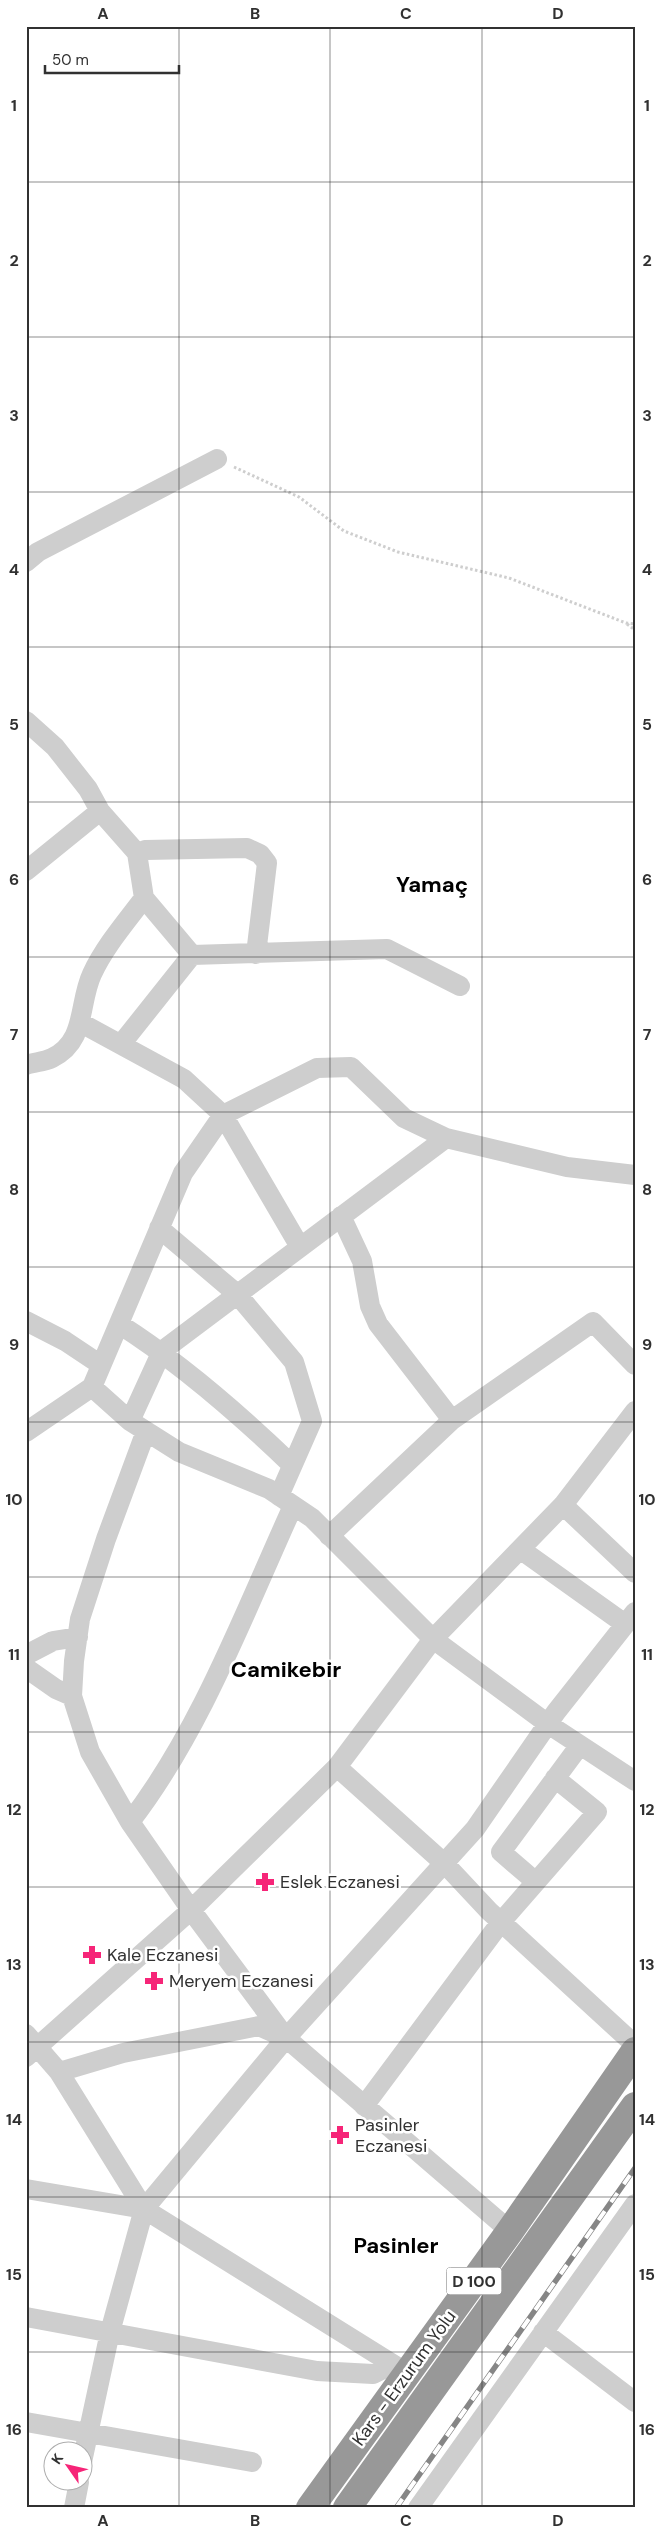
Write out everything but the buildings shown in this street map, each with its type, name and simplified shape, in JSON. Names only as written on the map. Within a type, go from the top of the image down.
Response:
[{"type":"highway","name":"Kars - Erzurum Yolu","points":[[310,2508],[400,2369],[510,2231],[635,2051]]},
{"type":"highway","name":"Kars - Erzurum Yolu","points":[[347,2508],[635,2106]]},
{"type":"street","points":[[26,562],[38,552],[122,506],[217,459]]},
{"type":"street","points":[[26,721],[55,747],[88,789],[100,811],[137,854],[144,898],[192,955]]},
{"type":"street","points":[[26,872],[100,811]]},
{"type":"street","points":[[137,854],[145,850],[247,848],[260,854],[267,863],[256,954]]},
{"type":"street","points":[[26,1065],[47,1060],[60,1054],[70,1043],[81,1023],[86,991],[98,963],[144,898]]},
{"type":"street","points":[[192,955],[387,950],[460,986]]},
{"type":"street","points":[[122,1044],[192,955]]},
{"type":"street","points":[[81,1023],[184,1080],[223,1115],[300,1247]]},
{"type":"street","points":[[26,1432],[92,1387],[183,1173],[223,1115],[317,1068],[350,1067],[404,1118],[446,1138],[567,1167],[635,1176]]},
{"type":"street","points":[[446,1138],[162,1351],[80,1619],[72,1696],[90,1752],[130,1822],[191,1910],[286,2038],[510,2231]]},
{"type":"street","points":[[341,1216],[359,1254],[370,1306],[378,1324],[452,1420]]},
{"type":"street","points":[[130,1822],[158,1784],[184,1741],[286,1501],[292,1465],[312,1421],[294,1362],[237,1294],[159,1228]]},
{"type":"street","points":[[26,1321],[65,1341],[101,1365]]},
{"type":"street","points":[[329,1536],[452,1420],[593,1322],[635,1365]]},
{"type":"street","points":[[119,1324],[162,1351],[231,1408],[292,1465]]},
{"type":"street","points":[[92,1387],[138,1426],[179,1452],[269,1490],[312,1518],[433,1639],[548,1724],[635,1781]]},
{"type":"street","points":[[144,2208],[59,2072],[30,2046],[191,1910],[338,1767],[433,1639],[563,1505],[635,1411]]},
{"type":"street","points":[[563,1505],[635,1573]]},
{"type":"street","points":[[86,2442],[110,2332],[144,2208],[286,2038],[475,1830],[548,1724],[630,1618],[520,1549]]},
{"type":"street","points":[[26,1656],[53,1641],[78,1637]]},
{"type":"street","points":[[26,1668],[72,1696]]},
{"type":"street","points":[[536,1882],[501,1852],[580,1745]]},
{"type":"street","points":[[338,1767],[444,1864],[501,1922],[635,2044]]},
{"type":"street","points":[[364,2106],[501,1922],[597,1812],[555,1778]]},
{"type":"street","points":[[59,2072],[123,2053],[259,2026],[286,2038]]},
{"type":"street","points":[[26,2189],[144,2208],[400,2369]]},
{"type":"street","points":[[418,2508],[635,2204]]},
{"type":"street","points":[[26,2318],[317,2371],[373,2374],[400,2369]]},
{"type":"street","points":[[543,2332],[635,2402]]},
{"type":"street","points":[[26,2422],[252,2462]]},
{"type":"street","points":[[74,2508],[77,2492]]},
{"type":"path","points":[[217,459],[299,497],[344,531],[398,552],[508,578],[626,623],[635,624]]},
{"type":"path","points":[[626,623],[635,630]]},
{"type":"railway","points":[[396,2508],[635,2168]]},
{"type":"place","name":"Eslek Eczanesi","points":[[265,1882]]},
{"type":"place","name":"Kale Eczanesi","points":[[92,1955]]},
{"type":"place","name":"Meryem Eczanesi","points":[[154,1981]]},
{"type":"place","name":"Pasinler Eczanesi","points":[[340,2135]]},
{"type":"district","name":"Yamaç","points":[[432,884]]},
{"type":"district","name":"Camikebir","points":[[286,1669]]},
{"type":"district","name":"Pasinler","points":[[396,2245]]}]
